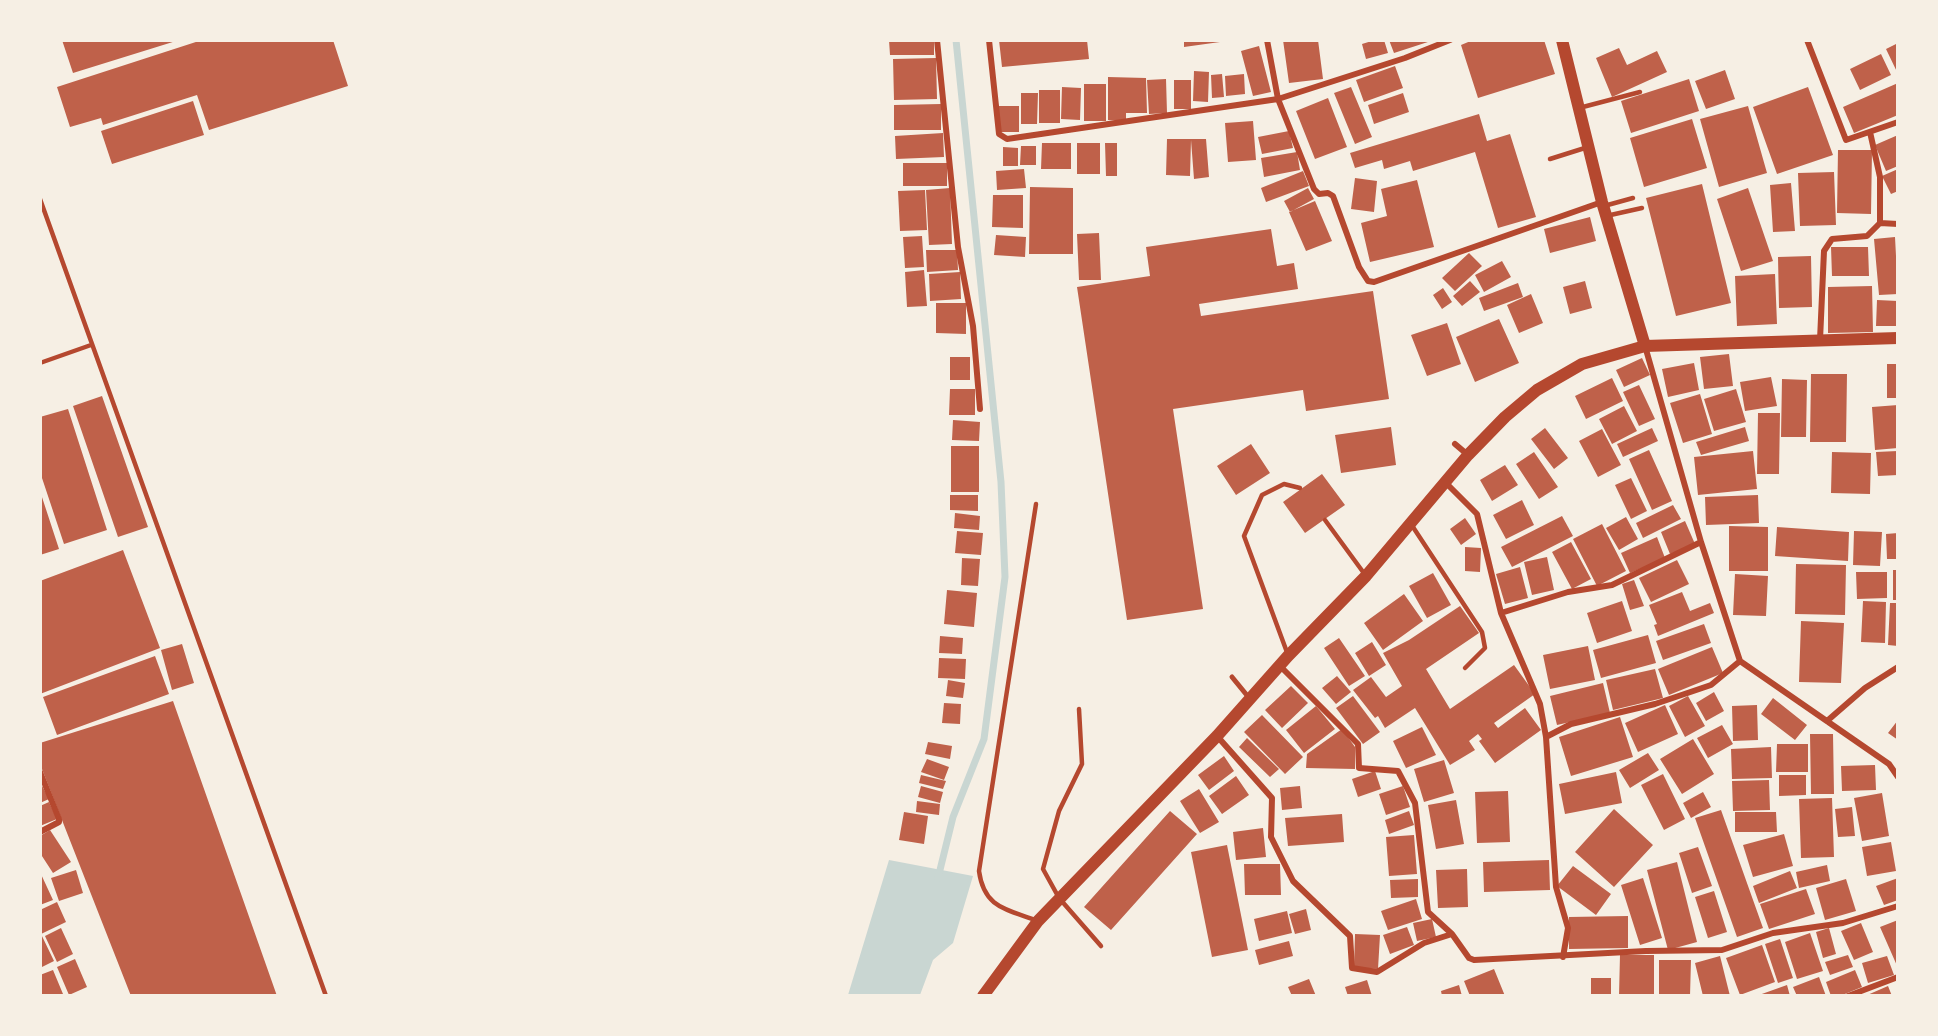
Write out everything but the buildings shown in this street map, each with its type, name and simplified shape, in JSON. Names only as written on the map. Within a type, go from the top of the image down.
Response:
[{"type":"main road","points":[[1562,40],[1604,208],[1645,346]]},
{"type":"main road","points":[[983,996],[1038,921],[1217,736],[1284,656],[1366,576],[1468,455],[1505,417],[1551,381],[1591,361],[1645,346],[1898,338]]},
{"type":"street","points":[[937,40],[958,247],[973,326],[980,409]]},
{"type":"street","points":[[989,40],[999,134],[1006,139],[1278,99],[1405,58],[1450,40]]},
{"type":"street","points":[[1267,40],[1278,99],[1314,189],[1319,194],[1328,193],[1333,196],[1359,267],[1368,281],[1374,282],[1604,208]]},
{"type":"street","points":[[1807,40],[1843,138],[1848,141],[1898,122]]},
{"type":"street","points":[[1820,340],[1824,251],[1828,242],[1832,239],[1868,236],[1880,223],[1880,177],[1870,132]]},
{"type":"street","points":[[1880,223],[1898,224]]},
{"type":"street","points":[[1645,346],[1701,542],[1740,661],[1889,764],[1898,777]]},
{"type":"street","points":[[1455,444],[1468,455]]},
{"type":"street","points":[[1445,482],[1477,514],[1501,613],[1540,704],[1546,737],[1556,886],[1568,928],[1563,957]]},
{"type":"street","points":[[1501,613],[1568,592],[1612,585],[1701,542]]},
{"type":"street","points":[[1284,656],[1358,744],[1359,768],[1398,771],[1415,803],[1428,912],[1452,934],[1469,958],[1474,960],[1646,951],[1722,951],[1773,933],[1843,923],[1898,906]]},
{"type":"street","points":[[1546,737],[1571,724],[1655,704],[1710,685],[1740,661]]},
{"type":"street","points":[[1827,721],[1865,688],[1898,667]]},
{"type":"street","points":[[1234,680],[1250,699]]},
{"type":"street","points":[[1217,736],[1272,798],[1271,837],[1293,881],[1350,936],[1352,968],[1377,972],[1424,943],[1452,934]]},
{"type":"street","points":[[40,772],[59,822],[40,832]]},
{"type":"street","points":[[1848,996],[1898,977]]},
{"type":"lane","points":[[1579,108],[1640,92]]},
{"type":"lane","points":[[1550,159],[1588,147]]},
{"type":"lane","points":[[1604,208],[1633,198]]},
{"type":"lane","points":[[40,199],[326,996]]},
{"type":"lane","points":[[1604,208],[1642,208]]},
{"type":"lane","points":[[40,363],[91,345]]},
{"type":"lane","points":[[1284,656],[1274,617],[1244,536],[1262,495],[1284,484],[1300,488]]},
{"type":"lane","points":[[1036,504],[979,871],[981,888],[996,906],[1038,921]]},
{"type":"lane","points":[[1326,519],[1366,576]]},
{"type":"lane","points":[[1410,523],[1482,632],[1485,648],[1465,668]]},
{"type":"lane","points":[[1079,709],[1082,764],[1059,811],[1043,869],[1059,898],[1101,946]]},
{"type":"shaded area","points":[[889,860],[973,876],[953,943],[933,960],[920,995],[848,995]]},
{"type":"waterway","points":[[938,878],[953,817],[984,739],[1005,577],[1001,482],[956,40]]}]
